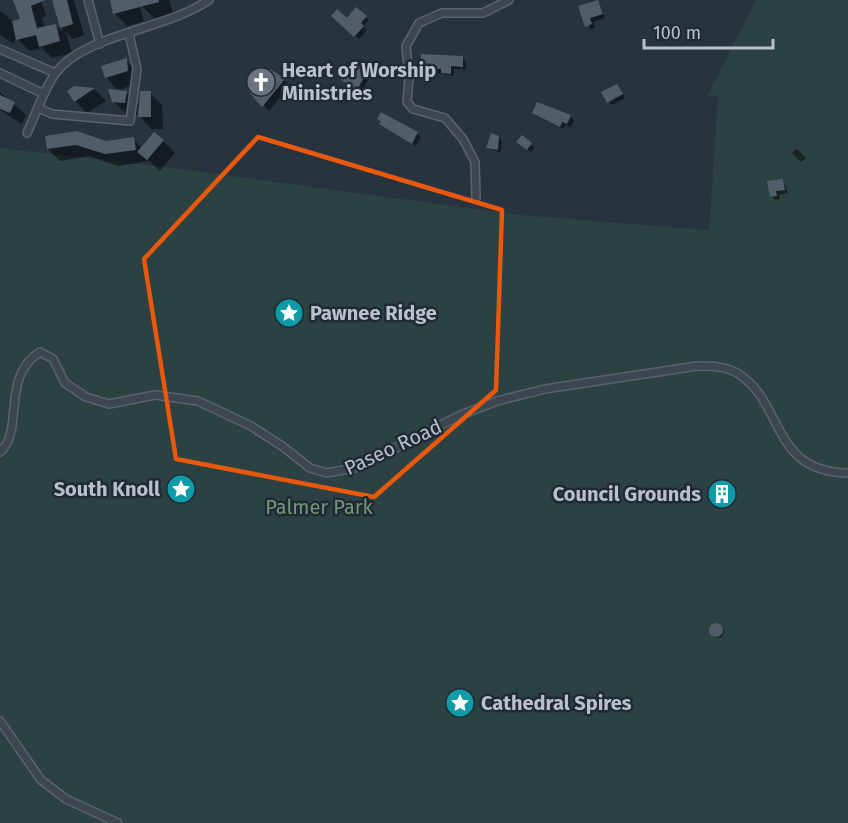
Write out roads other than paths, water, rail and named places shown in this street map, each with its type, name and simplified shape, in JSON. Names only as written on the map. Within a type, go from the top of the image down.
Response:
[{"type":"street","points":[[88,0],[100,44]]},
{"type":"street","points":[[27,133],[55,73],[73,57],[100,44],[186,14],[209,0]]},
{"type":"street","points":[[476,198],[475,162],[463,140],[445,118],[413,109],[407,102],[409,78],[406,46],[415,27],[433,16],[447,12],[483,13],[509,0]]},
{"type":"street","points":[[38,108],[52,114],[130,121],[137,69],[129,34]]},
{"type":"street","points":[[0,49],[55,73]]},
{"type":"street","points":[[0,74],[44,94]]},
{"type":"street","name":"Paseo Road","points":[[0,452],[10,434],[10,405],[18,378],[27,362],[40,352],[53,359],[65,383],[86,397],[108,404],[155,395],[198,400],[251,426],[310,468],[327,473],[355,468],[461,415],[498,401],[589,381],[688,367],[712,366],[731,370],[748,382],[785,442],[800,458],[819,468],[848,473]]},
{"type":"street","points":[[0,722],[41,780],[58,794],[118,823]]},
{"type":"place","name":"Heart of Worship Ministries","points":[[261,82]]},
{"type":"place","name":"Pawnee Ridge","points":[[289,313]]},
{"type":"place","name":"South Knoll","points":[[181,489]]},
{"type":"place","name":"Council Grounds","points":[[722,494]]},
{"type":"place","name":"Cathedral Spires","points":[[460,703]]},
{"type":"park label","name":"Palmer Park","points":[[319,507]]}]
